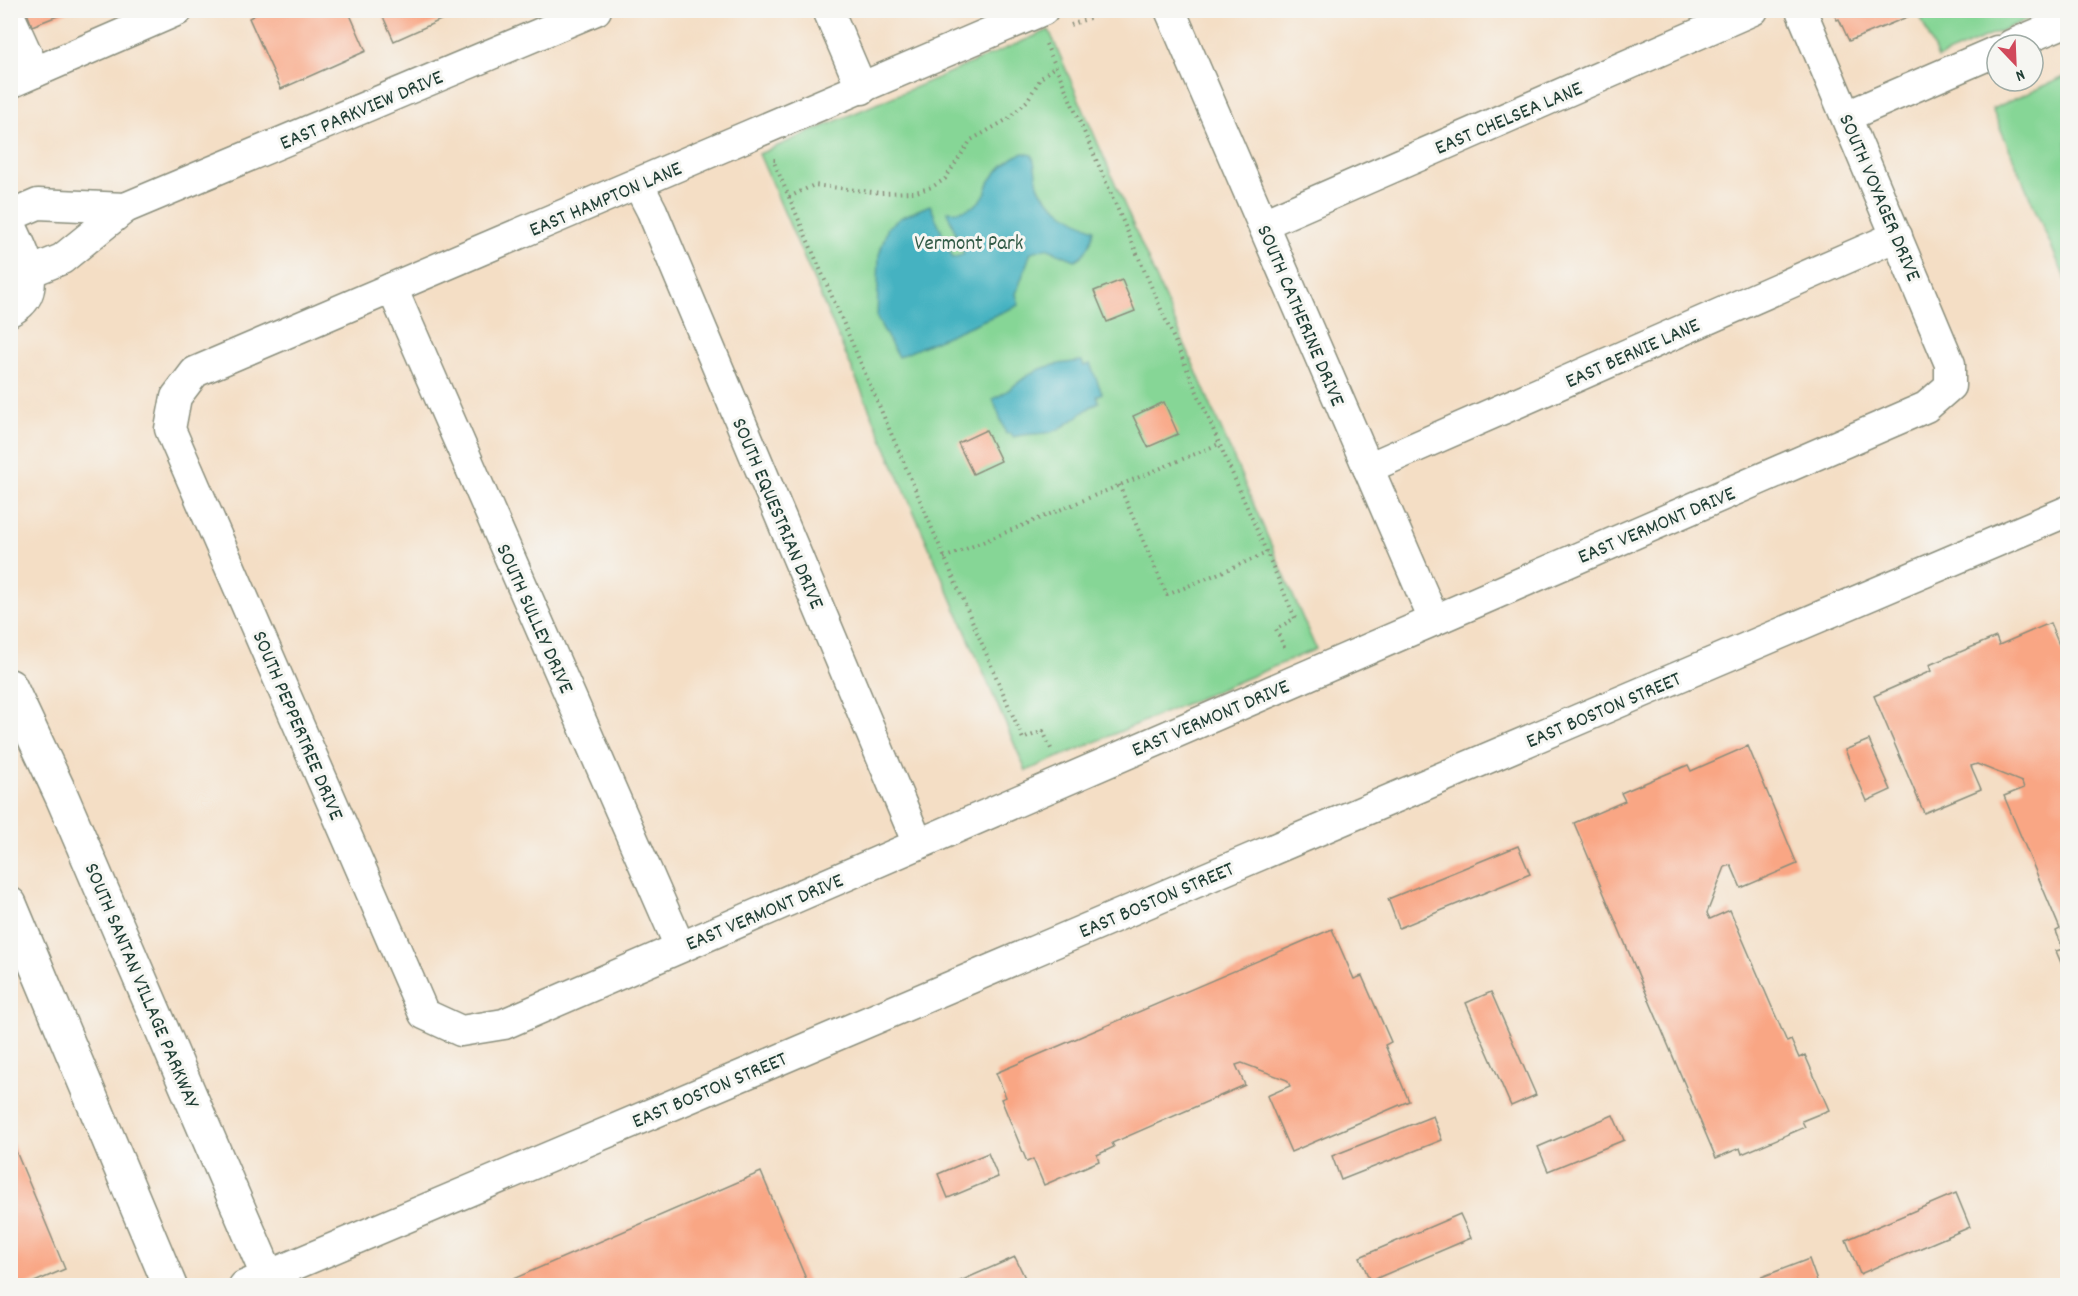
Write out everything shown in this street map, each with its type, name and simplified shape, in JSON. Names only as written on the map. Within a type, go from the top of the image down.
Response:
[{"type":"main road","name":"SOUTH SANTAN VILLAGE PARKWAY","points":[[10,686],[62,797],[261,1282]]},
{"type":"main road","points":[[10,904],[170,1286]]},
{"type":"street","points":[[10,17],[23,77],[178,10]]},
{"type":"street","name":"EAST PARKVIEW DRIVE","points":[[21,276],[62,259],[125,208],[596,10]]},
{"type":"street","points":[[828,10],[862,89]]},
{"type":"street","name":"SOUTH CATHERINE DRIVE","points":[[1170,10],[1434,620]]},
{"type":"street","name":"EAST CHELSEA LANE","points":[[1263,224],[1753,10]]},
{"type":"street","name":"SOUTH VOYAGER DRIVE","points":[[1801,10],[1950,364],[1950,386]]},
{"type":"street","points":[[2039,33],[2067,21]]},
{"type":"street","name":"EAST HAMPTON LANE","points":[[176,397],[195,372],[862,89],[1049,25]]},
{"type":"street","points":[[1847,116],[1985,56]]},
{"type":"street","name":"SOUTH EQUESTRIAN DRIVE","points":[[638,184],[652,211],[918,844]]},
{"type":"street","name":"EAST PARKVIEW DRIVE","points":[[10,216],[38,204],[125,208]]},
{"type":"street","points":[[10,223],[21,276],[30,284],[18,307],[10,311]]},
{"type":"street","name":"EAST BERNIE LANE","points":[[1368,468],[1897,236]]},
{"type":"street","name":"SOUTH SULLEY DRIVE","points":[[393,288],[680,947]]},
{"type":"street","name":"EAST VERMONT DRIVE","points":[[462,1031],[504,1024],[1926,407],[1950,386]]},
{"type":"street","name":"SOUTH PEPPERTREE DRIVE","points":[[176,397],[170,429],[424,1014],[462,1031]]},
{"type":"street","name":"EAST BOSTON STREET","points":[[261,1282],[2067,511]]},
{"type":"path","points":[[1110,10],[1049,25],[1055,67],[1295,618],[1276,629],[1286,652]]},
{"type":"path","points":[[789,197],[814,185],[881,193],[916,192],[932,187],[945,179],[971,140],[1008,118],[1027,101],[1041,78],[1055,67]]},
{"type":"path","points":[[784,156],[773,160],[1023,739],[1043,731],[1052,752]]},
{"type":"path","points":[[944,558],[1219,444]]},
{"type":"path","points":[[1119,485],[1167,595],[1267,553]]},
{"type":"green space","points":[[1918,11],[2047,11],[1996,33],[1985,33],[1985,38],[1938,58]]},
{"type":"green space","name":"Vermont Park","points":[[1049,30],[1316,649],[1026,771],[759,154]]},
{"type":"green space","points":[[2067,76],[2067,283],[1992,109],[2028,93],[2045,93],[2045,86]]},
{"type":"water","points":[[1023,153],[1032,155],[1038,184],[1047,198],[1070,217],[1094,229],[1088,247],[1075,260],[1046,248],[1031,252],[1016,294],[1019,305],[898,357],[877,318],[879,255],[888,227],[902,217],[930,205],[953,258],[964,254],[947,211],[964,210],[978,203],[1000,168]]},
{"type":"water","points":[[1082,361],[1084,366],[1090,364],[1102,393],[1097,396],[1099,402],[1058,430],[1013,437],[1011,433],[1006,434],[993,399],[1038,370]]},
{"type":"building","points":[[26,10],[73,10],[32,26]]},
{"type":"building","points":[[264,10],[348,10],[366,51],[281,89],[249,18]]},
{"type":"building","points":[[380,10],[463,10],[394,41]]},
{"type":"building","points":[[1832,10],[1924,10],[1849,41],[1839,19],[1837,20]]},
{"type":"building","points":[[1122,280],[1135,311],[1107,322],[1094,291]]},
{"type":"building","points":[[1164,402],[1178,434],[1148,447],[1133,416]]},
{"type":"building","points":[[986,430],[1001,461],[973,474],[958,443]]},
{"type":"building","points":[[2050,623],[2067,664],[2067,977],[2056,951],[2063,949],[2056,931],[2060,929],[2004,796],[2024,788],[2022,782],[1977,764],[1971,766],[1981,789],[1924,813],[1874,696],[1931,671],[1929,665],[1996,637],[1999,645]]},
{"type":"building","points":[[1869,740],[1891,790],[1867,801],[1845,750]]},
{"type":"building","points":[[1748,746],[1797,864],[1741,888],[1731,865],[1725,867],[1707,913],[1710,919],[1730,910],[1787,1042],[1791,1040],[1799,1058],[1805,1055],[1829,1110],[1802,1121],[1805,1127],[1742,1154],[1740,1148],[1716,1158],[1574,823],[1625,801],[1621,793],[1688,765],[1691,771]]},
{"type":"building","points":[[1518,846],[1530,874],[1399,928],[1388,899]]},
{"type":"building","points":[[1332,929],[1354,979],[1362,976],[1391,1042],[1385,1045],[1409,1101],[1291,1152],[1267,1096],[1290,1086],[1287,1080],[1242,1063],[1236,1065],[1245,1085],[1112,1143],[1114,1147],[1097,1155],[1099,1161],[1044,1185],[1033,1159],[1027,1162],[1001,1099],[1006,1097],[996,1073]]},
{"type":"building","points":[[1491,992],[1536,1095],[1511,1106],[1466,1003]]},
{"type":"building","points":[[1613,1115],[1624,1140],[1548,1171],[1538,1147]]},
{"type":"building","points":[[1433,1116],[1442,1140],[1341,1180],[1332,1156]]},
{"type":"building","points":[[10,1137],[65,1269],[25,1286],[10,1286]]},
{"type":"building","points":[[988,1153],[998,1177],[948,1198],[938,1174]]},
{"type":"building","points":[[761,1172],[809,1286],[497,1286]]},
{"type":"building","points":[[1956,1193],[1970,1227],[1860,1274],[1846,1240]]},
{"type":"building","points":[[1460,1214],[1471,1238],[1370,1281],[1360,1257]]},
{"type":"building","points":[[1015,1257],[1026,1280],[1013,1286],[949,1286]]},
{"type":"building","points":[[1809,1259],[1818,1284],[1762,1286],[1759,1278]]}]
